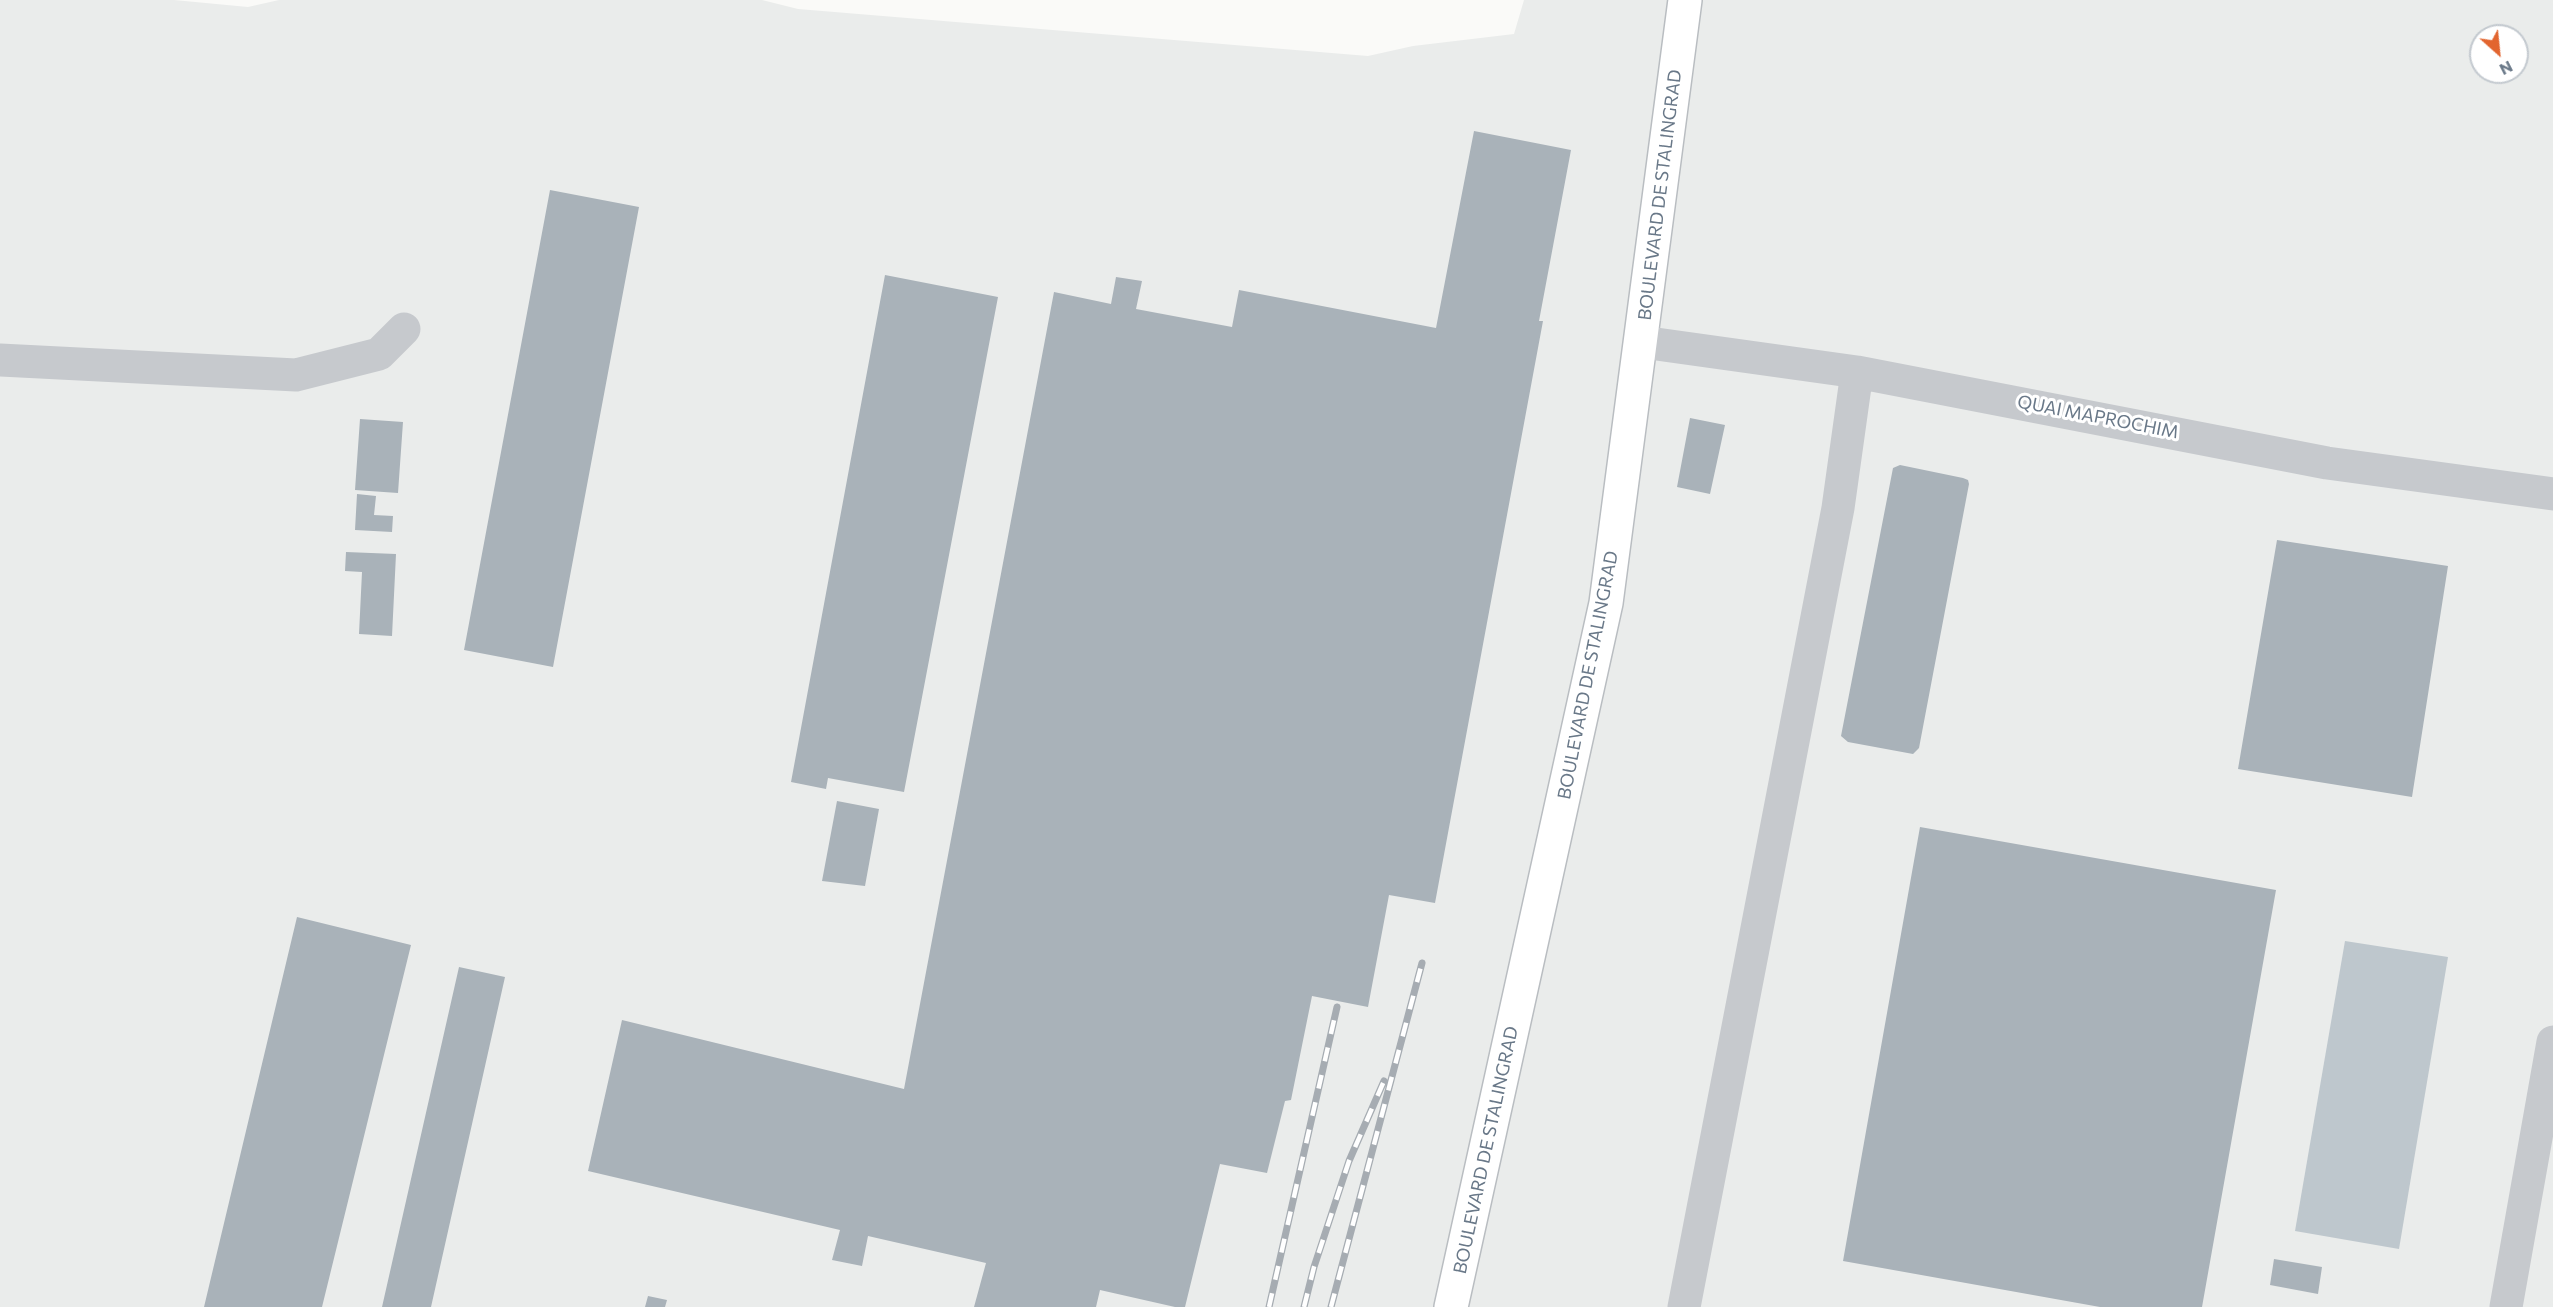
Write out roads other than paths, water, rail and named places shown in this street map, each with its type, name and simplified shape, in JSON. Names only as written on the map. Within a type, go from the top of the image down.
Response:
[{"type":"main road","name":"BOULEVARD DE STALINGRAD","points":[[1451,1307],[1606,603],[1685,0]]},
{"type":"lane","points":[[0,360],[296,375],[379,354],[404,329]]},
{"type":"lane","name":"QUAI MAPROCHIM","points":[[1642,342],[1857,372],[2327,463],[2553,494]]},
{"type":"lane","points":[[1684,1307],[1838,508],[1857,372]]},
{"type":"lane","points":[[2506,1307],[2553,1042]]},
{"type":"lane","points":[[2529,1176],[2553,1141]]},
{"type":"railway","points":[[1331,1307],[1422,963]]},
{"type":"railway","points":[[1269,1307],[1337,1007]]},
{"type":"railway","points":[[1304,1307],[1314,1267],[1349,1161],[1384,1081]]}]
